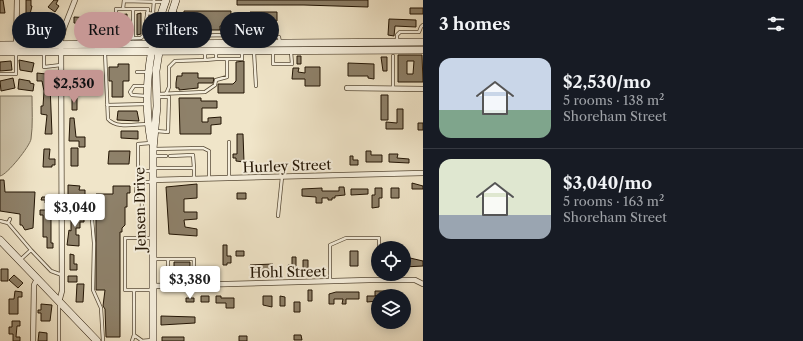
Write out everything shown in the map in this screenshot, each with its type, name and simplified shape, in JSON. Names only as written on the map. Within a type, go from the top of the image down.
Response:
[{"type":"main road","name":"Jensen Drive","points":[[171,11],[176,0]]},
{"type":"main road","name":"Jensen Drive","points":[[162,12],[166,1]]},
{"type":"main road","points":[[134,42],[152,49]]},
{"type":"main road","points":[[376,47],[397,43],[423,42]]},
{"type":"main road","points":[[0,45],[44,53],[74,47]]},
{"type":"main road","points":[[280,48],[291,51],[327,47]]},
{"type":"main road","points":[[253,48],[272,51],[280,48],[327,47],[376,47],[423,50]]},
{"type":"main road","points":[[0,52],[24,48]]},
{"type":"main road","points":[[54,48],[105,52],[205,48],[216,56],[237,48]]},
{"type":"main road","name":"Jensen Drive","points":[[152,49],[148,72],[147,96],[147,104],[155,131],[152,150]]},
{"type":"main road","name":"Jensen Drive","points":[[153,340],[154,238],[152,124],[157,96],[156,71],[160,49]]},
{"type":"main road","points":[[0,240],[97,341]]},
{"type":"street","points":[[16,12],[17,0]]},
{"type":"street","points":[[59,302],[62,296],[61,49],[64,28],[75,0]]},
{"type":"street","points":[[347,88],[423,89]]},
{"type":"street","name":"Hurley Street","points":[[152,181],[423,173]]},
{"type":"street","points":[[33,341],[34,285],[37,279]]},
{"type":"street","name":"Hohl Street","points":[[154,288],[193,285],[371,280]]},
{"type":"street","name":"Hohl Street","points":[[411,280],[415,280],[423,284]]},
{"type":"lane","points":[[124,9],[124,0],[166,1]]},
{"type":"lane","points":[[153,12],[154,1]]},
{"type":"lane","points":[[116,12],[116,9],[148,9],[148,12]]},
{"type":"lane","points":[[397,43],[398,33],[419,32],[423,25]]},
{"type":"lane","points":[[205,48],[205,60]]},
{"type":"lane","points":[[166,94],[169,87],[168,67],[175,61],[205,60],[216,56],[227,59],[242,59],[237,48]]},
{"type":"lane","points":[[253,48],[256,86]]},
{"type":"lane","points":[[0,74],[16,74],[16,49]]},
{"type":"lane","points":[[272,51],[273,64],[292,64],[291,51]]},
{"type":"lane","points":[[105,52],[108,119],[111,123],[117,124],[152,124]]},
{"type":"lane","points":[[44,53],[44,67],[61,65]]},
{"type":"lane","points":[[393,56],[393,88]]},
{"type":"lane","points":[[157,96],[166,94],[206,92],[215,85],[216,80],[227,77],[227,59]]},
{"type":"lane","points":[[137,72],[148,72]]},
{"type":"lane","points":[[147,96],[132,95],[130,92],[134,86],[148,86]]},
{"type":"lane","points":[[155,131],[168,132],[169,97],[157,96]]},
{"type":"lane","points":[[107,105],[147,104]]},
{"type":"lane","points":[[229,142],[229,179]]},
{"type":"lane","points":[[166,156],[138,144],[138,172],[194,168]]},
{"type":"lane","points":[[152,150],[204,148],[209,151],[209,179]]},
{"type":"lane","points":[[170,156],[193,155],[194,180]]},
{"type":"lane","points":[[278,216],[282,177]]},
{"type":"lane","points":[[141,238],[142,198],[136,195],[137,182],[152,181]]},
{"type":"lane","points":[[90,196],[94,243],[93,290],[101,308],[103,341]]},
{"type":"lane","points":[[8,223],[10,219]]},
{"type":"lane","points":[[0,221],[8,223],[51,271],[62,275]]},
{"type":"lane","points":[[154,238],[126,238],[125,290],[154,288]]},
{"type":"lane","points":[[330,282],[330,245],[346,238],[378,238],[378,241]]},
{"type":"lane","points":[[20,261],[31,250]]},
{"type":"lane","points":[[154,259],[194,259],[193,285]]},
{"type":"lane","points":[[168,259],[168,278]]},
{"type":"lane","points":[[132,341],[134,335],[134,290]]},
{"type":"lane","points":[[59,302],[59,341]]},
{"type":"lane","points":[[134,335],[141,341],[153,340]]},
{"type":"shaded area","points":[[0,96],[32,96],[32,134],[30,143],[23,154],[8,171],[0,176]]},
{"type":"building","points":[[0,0],[3,0],[5,13],[0,13]]},
{"type":"building","points":[[26,0],[31,0],[32,6],[30,12],[26,12]]},
{"type":"building","points":[[54,0],[58,0],[56,4],[59,6],[55,12],[48,7]]},
{"type":"building","points":[[237,0],[368,0],[368,7],[237,5]]},
{"type":"building","points":[[410,8],[423,8],[423,14],[410,14]]},
{"type":"building","points":[[231,11],[220,12],[220,30],[212,30],[212,12],[184,12]]},
{"type":"building","points":[[141,13],[141,34],[137,35],[137,14]]},
{"type":"building","points":[[389,19],[416,20],[416,27],[395,26],[394,36],[388,35]]},
{"type":"building","points":[[398,55],[422,55],[423,82],[398,82]],"holes":[[[407,61],[414,61],[413,74],[407,74]]]},
{"type":"building","points":[[297,56],[301,56],[301,64],[297,64]]},
{"type":"building","points":[[381,57],[387,57],[387,71],[383,71]]},
{"type":"building","points":[[19,60],[34,63],[32,72],[20,70]]},
{"type":"building","points":[[11,61],[12,70],[0,71],[0,62]]},
{"type":"building","points":[[244,61],[244,93],[218,93],[218,84],[233,84],[236,81],[236,62]]},
{"type":"building","points":[[348,63],[374,64],[374,79],[368,78],[368,76],[348,76]]},
{"type":"building","points":[[118,64],[129,64],[129,81],[123,81],[123,97],[112,97],[112,81],[109,81],[109,67],[118,67]]},
{"type":"building","points":[[305,67],[320,67],[320,86],[305,86],[305,79],[292,79],[293,68],[299,68],[298,72],[305,73]]},
{"type":"building","points":[[37,73],[46,74],[47,85],[50,85],[52,134],[45,134],[47,115],[41,114],[44,91],[42,81],[37,81]]},
{"type":"building","points":[[182,73],[198,73],[198,78],[214,78],[213,83],[198,83],[198,88],[179,90],[179,88],[176,88],[177,76],[182,76]]},
{"type":"building","points":[[80,74],[85,75],[85,81],[82,81],[82,85],[72,84],[72,79],[80,79]]},
{"type":"building","points":[[13,78],[15,88],[1,91],[0,81]]},
{"type":"building","points":[[19,79],[30,81],[30,83],[34,84],[33,91],[18,89]]},
{"type":"building","points":[[381,95],[388,95],[388,120],[381,120]]},
{"type":"building","points":[[72,97],[77,98],[77,110],[72,110]]},
{"type":"building","points":[[179,98],[201,98],[201,101],[217,101],[217,108],[202,108],[202,122],[208,122],[208,118],[221,117],[221,124],[211,125],[211,134],[180,134]]},
{"type":"building","points":[[397,109],[403,109],[403,129],[386,129],[386,122],[397,123]]},
{"type":"building","points":[[118,111],[137,111],[139,121],[117,120]]},
{"type":"building","points":[[70,118],[74,118],[76,137],[85,137],[85,147],[79,147],[79,141],[69,141]]},
{"type":"building","points":[[418,123],[423,123],[423,130],[418,130]]},
{"type":"building","points":[[121,131],[138,131],[138,139],[121,138]]},
{"type":"building","points":[[237,134],[243,134],[244,162],[236,161],[236,158],[233,158],[233,154],[237,154]]},
{"type":"building","points":[[71,148],[78,148],[78,166],[71,166]]},
{"type":"building","points":[[44,149],[50,149],[49,159],[55,159],[55,165],[52,165],[52,167],[43,167]]},
{"type":"building","points":[[109,151],[130,151],[129,164],[108,164]]},
{"type":"building","points":[[366,151],[371,151],[371,155],[382,155],[382,162],[366,162]]},
{"type":"building","points":[[389,154],[398,154],[397,158],[409,159],[409,163],[389,162]]},
{"type":"building","points":[[350,156],[353,156],[353,160],[358,160],[358,165],[350,165]]},
{"type":"building","points":[[0,180],[4,180],[5,192],[35,192],[33,228],[25,230],[22,225],[20,225],[20,214],[0,211]]},
{"type":"building","points":[[412,183],[423,186],[423,189],[412,189]]},
{"type":"building","points":[[197,184],[197,198],[184,199],[184,212],[197,212],[197,219],[184,220],[185,227],[197,229],[197,236],[169,234],[166,187]]},
{"type":"building","points":[[68,185],[80,186],[79,190],[85,190],[85,195],[68,195]]},
{"type":"building","points":[[113,186],[130,186],[130,193],[127,193],[125,225],[122,228],[122,232],[120,232],[120,337],[106,337],[105,309],[103,306],[105,290],[96,290],[96,194],[113,194]]},
{"type":"building","points":[[339,187],[344,187],[345,195],[335,196],[332,200],[322,198],[322,203],[316,203],[316,197],[302,196],[302,189],[322,188],[322,191],[339,191]]},
{"type":"building","points":[[375,188],[382,188],[382,198],[379,198],[379,207],[372,208],[372,195],[375,195]]},
{"type":"building","points":[[391,188],[399,188],[399,198],[391,198]]},
{"type":"building","points":[[351,189],[368,189],[368,194],[351,195]]},
{"type":"building","points":[[237,193],[246,193],[246,199],[237,199]]},
{"type":"building","points":[[42,197],[51,197],[50,203],[45,203],[45,200],[41,200]]},
{"type":"building","points":[[71,209],[79,209],[79,218],[84,219],[84,222],[80,222],[80,228],[76,228],[76,235],[79,235],[79,246],[67,245],[69,230],[71,231]]},
{"type":"building","points":[[40,210],[51,210],[51,243],[53,243],[53,248],[47,248],[47,237],[43,237],[43,215],[40,215]]},
{"type":"building","points":[[223,245],[227,245],[227,256],[231,256],[231,263],[227,263],[227,265],[223,265]]},
{"type":"building","points":[[236,251],[244,251],[244,256],[236,256]]},
{"type":"building","points":[[350,251],[358,251],[358,266],[350,266]]},
{"type":"building","points":[[70,254],[74,255],[74,264],[77,264],[77,270],[70,270]]},
{"type":"building","points":[[292,257],[296,257],[296,271],[288,271],[288,265],[292,265]]},
{"type":"building","points":[[411,258],[423,261],[423,266],[411,267]]},
{"type":"building","points":[[303,260],[308,260],[308,271],[303,271]]},
{"type":"building","points":[[174,262],[190,262],[190,277],[174,278]]},
{"type":"building","points":[[273,264],[273,270],[251,271],[250,265]]},
{"type":"building","points":[[1,269],[8,269],[8,281],[1,281]]},
{"type":"building","points":[[14,275],[23,283],[18,288],[9,280]]},
{"type":"building","points":[[68,276],[77,276],[77,282],[68,282]]},
{"type":"building","points":[[77,284],[84,284],[83,302],[76,302]]},
{"type":"building","points":[[308,290],[312,290],[312,301],[308,301]]},
{"type":"building","points":[[15,291],[22,292],[22,297],[18,297],[18,314],[9,314],[9,299],[14,299]]},
{"type":"building","points":[[336,292],[359,292],[359,299],[346,299],[346,304],[342,304],[343,299],[334,299],[334,304],[329,304],[329,294]]},
{"type":"building","points":[[201,296],[209,296],[209,302],[201,302]]},
{"type":"building","points":[[216,296],[221,296],[221,298],[234,298],[234,308],[226,308],[226,303],[216,303]]},
{"type":"building","points":[[263,296],[272,296],[272,307],[263,305]]},
{"type":"building","points":[[280,296],[285,297],[285,306],[280,306]]},
{"type":"building","points":[[367,296],[371,296],[371,302],[367,302]]},
{"type":"building","points":[[186,298],[194,298],[194,302],[186,302]]},
{"type":"building","points":[[294,302],[300,302],[300,312],[294,312]]},
{"type":"building","points":[[41,304],[52,305],[50,321],[41,321],[41,313],[38,313],[38,310],[41,310]]},
{"type":"building","points":[[161,316],[195,317],[195,323],[161,325]]},
{"type":"building","points":[[12,321],[20,321],[20,326],[17,326],[16,337],[20,337],[20,341],[13,341],[13,334],[9,334],[9,327],[12,327]]},
{"type":"building","points":[[39,332],[47,333],[47,341],[38,341]]},
{"type":"building","points":[[294,335],[301,335],[302,340],[294,340]]},
{"type":"building","points":[[239,336],[247,336],[247,341],[239,341]]},
{"type":"building","points":[[162,337],[184,337],[184,341],[162,341]]}]
